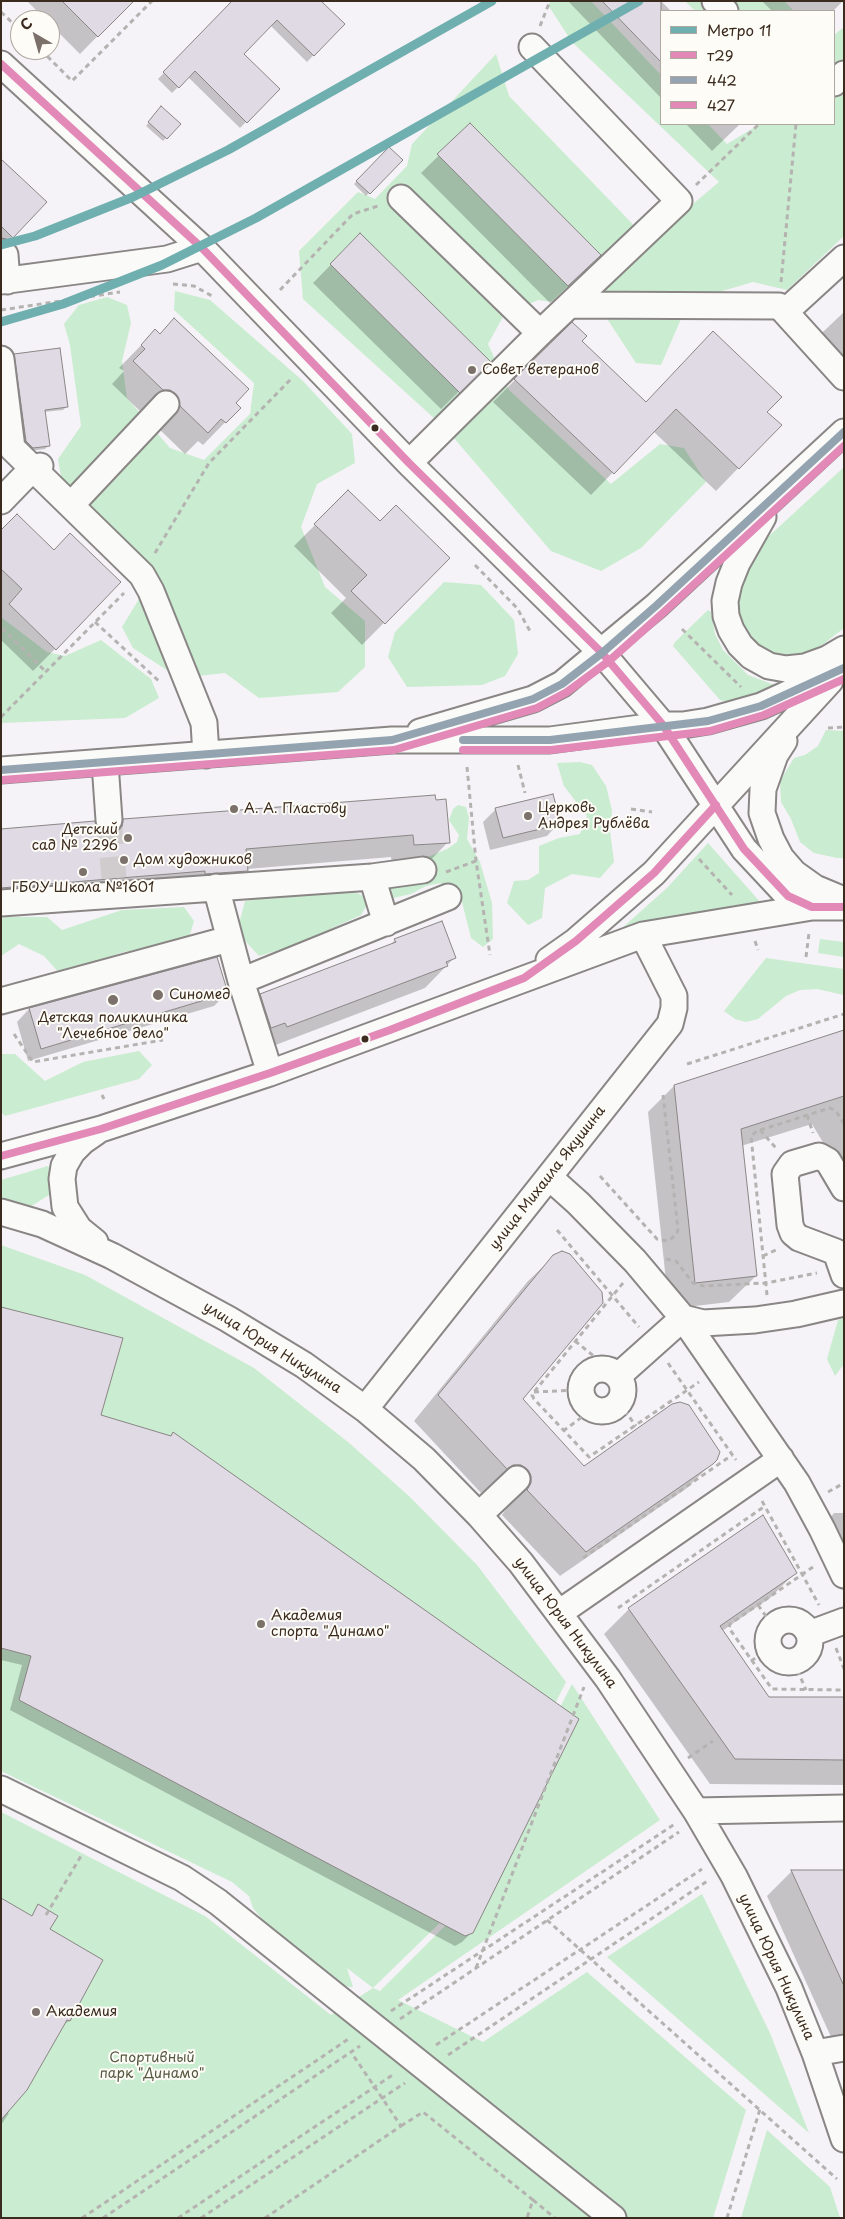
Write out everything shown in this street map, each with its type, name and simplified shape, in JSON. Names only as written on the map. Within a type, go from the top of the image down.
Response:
[{"type":"street","points":[[715,1],[724,10]]},
{"type":"street","points":[[409,463],[540,333],[679,201],[532,47]]},
{"type":"street","points":[[1,64],[202,248],[409,463],[602,653],[663,725],[732,832],[770,878],[788,896],[812,907]]},
{"type":"street","points":[[400,198],[540,333]]},
{"type":"street","points":[[1,252],[4,255],[4,281],[167,259],[202,248]]},
{"type":"street","points":[[571,305],[782,309],[844,258]]},
{"type":"street","points":[[782,309],[844,377]]},
{"type":"street","points":[[1,359],[12,448],[36,467],[71,505],[142,575],[151,591],[204,723],[206,755]]},
{"type":"street","points":[[71,505],[166,404]]},
{"type":"street","points":[[392,740],[533,699],[562,684],[658,605],[844,432]]},
{"type":"street","points":[[1,501],[36,467]]},
{"type":"street","points":[[775,495],[737,563],[729,583],[725,601],[726,616],[731,630],[740,645],[751,656],[769,666],[786,669],[805,667],[826,659],[843,662]]},
{"type":"street","points":[[524,978],[576,941],[654,873],[843,662]]},
{"type":"street","points":[[1,770],[392,740],[550,740],[663,725],[683,725],[708,721],[782,698],[843,662]]},
{"type":"street","points":[[816,694],[775,755],[763,789],[762,813],[771,839],[781,858],[794,872],[815,888],[844,900]]},
{"type":"street","points":[[105,763],[110,820]]},
{"type":"street","points":[[1,903],[115,886],[216,887],[372,876],[422,870]]},
{"type":"street","points":[[372,876],[386,923]]},
{"type":"street","points":[[216,887],[241,981],[270,1073]]},
{"type":"street","points":[[241,981],[448,897]]},
{"type":"street","points":[[1,1156],[101,1129],[270,1073],[643,935],[812,907],[844,907]]},
{"type":"street","name":"улица Михаила Якушина","points":[[365,1409],[670,1024],[674,1008],[674,996],[643,935]]},
{"type":"street","points":[[1,1001],[229,939]]},
{"type":"street","name":"улица Юрия Никулина","points":[[101,1129],[83,1141],[72,1152],[64,1166],[62,1195],[65,1207],[79,1229],[112,1256]]},
{"type":"street","points":[[841,1256],[799,1238],[793,1232],[790,1225],[786,1174],[792,1164],[819,1156],[828,1161],[844,1188]]},
{"type":"street","points":[[549,1177],[578,1203],[635,1261],[683,1318],[781,1459],[812,1510],[844,1575]]},
{"type":"street","name":"улица Юрия Никулина","points":[[1,1212],[42,1224],[112,1256],[228,1318],[304,1365],[365,1409],[424,1459],[479,1515],[521,1563],[608,1679],[696,1811],[734,1876],[764,1934],[815,2052],[835,2081],[844,2139]]},
{"type":"street","points":[[683,1318],[703,1322],[756,1320],[796,1314],[844,1302]]},
{"type":"street","points":[[615,1373],[683,1318]]},
{"type":"street","points":[[600,1368],[615,1373],[623,1386],[622,1398],[615,1407],[604,1411],[587,1400],[584,1378],[600,1368]]},
{"type":"street","points":[[559,1613],[781,1459]]},
{"type":"street","points":[[479,1515],[517,1479]]},
{"type":"street","points":[[794,1620],[803,1625],[809,1634],[810,1644],[806,1654],[794,1662],[779,1660],[764,1646],[782,1621],[794,1620]]},
{"type":"street","points":[[809,1634],[844,1621]]},
{"type":"street","points":[[1,1789],[182,1878],[218,1902],[613,2218]]},
{"type":"street","points":[[696,1811],[844,1808]]},
{"type":"street","points":[[815,2052],[844,2048]]},
{"type":"path","points":[[50,60],[72,81],[152,1]]},
{"type":"path","points":[[679,201],[758,125]]},
{"type":"path","points":[[782,309],[796,125]]},
{"type":"path","points":[[280,290],[353,214],[400,198]]},
{"type":"path","points":[[166,285],[194,286],[213,297]]},
{"type":"path","points":[[1,310],[127,291]]},
{"type":"path","points":[[286,371],[299,385]]},
{"type":"path","points":[[469,560],[517,608],[530,631]]},
{"type":"path","points":[[95,622],[168,690]]},
{"type":"path","points":[[682,629],[745,691]]},
{"type":"path","points":[[1,630],[4,630],[46,672]]},
{"type":"path","points":[[828,728],[844,727]]},
{"type":"path","points":[[517,762],[525,792]]},
{"type":"path","points":[[467,767],[476,861],[490,954]]},
{"type":"path","points":[[631,809],[652,812]]},
{"type":"path","points":[[696,856],[736,899]]},
{"type":"path","points":[[422,870],[438,875],[476,861]]},
{"type":"path","points":[[806,957],[809,933]]},
{"type":"path","points":[[687,1064],[844,1014]]},
{"type":"path","points":[[14,1034],[34,1062],[164,1040]]},
{"type":"path","points":[[102,1094],[104,1099]]},
{"type":"path","points":[[600,1176],[657,1239],[668,1241],[676,1235],[678,1230],[663,1095]]},
{"type":"path","points":[[557,1230],[598,1279]]},
{"type":"path","points":[[575,1341],[615,1373]]},
{"type":"path","points":[[534,1392],[587,1400],[563,1431]]},
{"type":"path","points":[[619,1403],[636,1426]]},
{"type":"path","points":[[583,1558],[732,1455]]},
{"type":"path","points":[[618,1608],[765,1506]]},
{"type":"path","points":[[764,1646],[729,1627],[834,1553]]},
{"type":"path","points":[[758,1605],[772,1689],[844,1690]]},
{"type":"path","points":[[794,1662],[806,1690]]},
{"type":"path","points":[[476,1968],[586,1684]]},
{"type":"path","points":[[674,1823],[684,1839]]},
{"type":"path","points":[[46,1915],[95,1834]]},
{"type":"path","points":[[178,2218],[375,2086],[421,2064],[591,1959],[709,1880],[697,1861]]},
{"type":"path","points":[[201,2218],[382,2098],[421,2064],[581,1949],[702,1869]]},
{"type":"path","points":[[547,1920],[837,2178]]},
{"type":"path","points":[[351,2052],[401,2126]]},
{"type":"path","points":[[727,2218],[760,2109]]},
{"type":"path","points":[[265,2218],[422,2112],[556,2218]]},
{"type":"path","points":[[527,2218],[533,2200]]},
{"type":"green space","points":[[551,1],[591,1],[660,74],[660,125],[709,125],[727,144],[758,125],[835,125],[835,34],[844,27],[844,236],[787,290],[753,282],[712,294],[681,319],[661,365],[636,363],[600,308],[538,300],[504,315],[488,344],[509,390],[611,484],[660,444],[684,448],[706,482],[641,548],[601,571],[551,551],[447,430],[303,299],[299,251],[358,192],[375,199],[407,166],[412,144],[496,54],[509,96],[649,241],[719,182],[572,42],[548,5]]},
{"type":"green space","points":[[685,1],[784,1],[793,10],[694,10]]},
{"type":"green space","points":[[175,291],[210,300],[303,381],[352,434],[355,463],[317,484],[301,527],[325,587],[365,621],[365,667],[338,692],[259,698],[225,673],[179,678],[133,648],[122,627],[139,599],[133,554],[62,483],[58,459],[81,426],[70,345],[64,324],[79,305],[107,297],[127,305],[131,323],[122,361],[127,398],[170,448],[204,460],[250,414],[254,383],[174,310]]},
{"type":"green space","points":[[844,467],[844,628],[817,649],[798,655],[782,655],[769,651],[755,643],[746,634],[735,609],[743,566],[756,548]]},
{"type":"green space","points":[[444,582],[481,585],[514,620],[518,654],[505,676],[482,685],[407,687],[388,657],[395,632]]},
{"type":"green space","points":[[708,610],[711,612],[715,634],[723,650],[748,675],[777,686],[767,693],[731,703],[720,700],[673,646]]},
{"type":"green space","points":[[1,617],[47,652],[65,656],[101,640],[151,679],[159,698],[125,718],[1,723]]},
{"type":"green space","points":[[826,730],[844,731],[844,858],[814,853],[800,842],[791,819],[781,802],[780,781],[794,758],[805,755],[818,746]]},
{"type":"green space","points":[[580,762],[592,765],[606,786],[612,810],[610,831],[614,862],[600,878],[572,874],[545,888],[542,918],[528,925],[507,903],[514,881],[528,880],[539,873],[539,846],[559,838],[580,834],[587,816],[564,786],[557,763]]},
{"type":"green space","points":[[458,805],[466,807],[469,818],[467,839],[480,862],[492,903],[493,939],[483,947],[471,938],[462,902],[441,883],[426,886],[411,894],[384,900],[379,882],[418,861],[447,849],[457,842],[459,835],[449,820],[453,809]]},
{"type":"green space","points":[[708,843],[761,903],[699,912],[613,936],[667,888]]},
{"type":"green space","points":[[352,890],[370,900],[361,915],[293,946],[259,956],[237,932],[245,901],[299,893]]},
{"type":"green space","points":[[184,907],[194,921],[189,938],[120,953],[61,975],[44,956],[19,944],[1,956],[1,920],[4,917],[47,917],[62,930],[122,910]]},
{"type":"green space","points":[[820,939],[844,942],[844,957],[818,953]]},
{"type":"green space","points":[[766,958],[844,969],[844,995],[817,989],[800,990],[786,996],[758,1019],[746,1022],[735,1019],[724,1011]]},
{"type":"green space","points":[[139,1051],[152,1065],[139,1079],[5,1116],[1,1112],[1,1054],[15,1054],[45,1081],[83,1062]]},
{"type":"green space","points":[[48,1166],[52,1169],[52,1193],[27,1209],[1,1201],[1,1180]]},
{"type":"green space","name":"Академия спорта \"Динамо\"","points":[[1,1245],[85,1275],[254,1368],[348,1442],[410,1497],[477,1565],[566,1682],[448,1915],[373,1988],[347,1968],[353,1987],[339,1986],[278,1939],[253,1908],[249,1896],[232,1882],[1,1771]]},
{"type":"green space","points":[[844,1318],[844,1364],[835,1376],[827,1359],[838,1320]]},
{"type":"green space","name":"Спортивный парк \"Динамо\"","points":[[572,1684],[660,1820],[398,2000],[483,2042],[587,1972],[746,2110],[713,2218],[1,2218],[1,1812],[205,1916],[331,2015],[373,1988],[380,1991],[452,1919]]},
{"type":"green space","points":[[702,1894],[770,2033],[809,2133],[607,1957]]},
{"type":"green space","points":[[767,2130],[830,2187],[840,2218],[741,2218]]},
{"type":"building","points":[[62,1],[134,1],[98,37]]},
{"type":"building","points":[[232,1],[321,1],[345,24],[314,56],[277,20],[244,54],[280,89],[247,123],[195,71],[179,88],[163,72]]},
{"type":"building","points":[[602,1],[661,1],[660,61]]},
{"type":"building","points":[[161,106],[181,124],[167,139],[148,122]]},
{"type":"building","points":[[470,123],[601,255],[568,286],[437,154]]},
{"type":"building","points":[[389,147],[403,160],[370,194],[356,181]]},
{"type":"building","points":[[1,159],[47,202],[13,238],[1,226]]},
{"type":"building","points":[[360,233],[491,362],[460,393],[330,264]]},
{"type":"building","points":[[174,318],[249,389],[236,403],[241,408],[226,423],[221,419],[208,433],[180,406],[176,394],[170,390],[163,390],[133,361],[145,349],[141,345],[155,329],[160,334]]},
{"type":"building","points":[[572,322],[587,336],[582,341],[646,402],[713,331],[782,397],[767,412],[782,425],[739,469],[676,409],[614,474],[514,379]]},
{"type":"building","points":[[60,348],[68,407],[45,410],[50,446],[33,448],[26,441],[14,354]]},
{"type":"building","points":[[348,490],[380,521],[396,505],[450,558],[385,624],[351,591],[367,575],[314,524]]},
{"type":"building","points":[[17,514],[54,550],[70,533],[121,582],[56,650],[9,604],[22,589],[1,569],[1,530]]},
{"type":"building","name":"Церковь Андрея Рублёва","points":[[553,794],[561,824],[503,838],[495,808]]},
{"type":"building","name":"Дом художников","points":[[435,795],[436,800],[446,799],[450,843],[414,845],[413,835],[246,849],[248,871],[205,874],[205,871],[1,888],[1,829],[95,821],[97,828],[102,833],[110,834],[117,832],[122,827],[123,819]]},
{"type":"building","points":[[442,921],[456,958],[446,962],[448,966],[287,1027],[285,1023],[271,1028],[260,994],[396,942],[394,939]]},
{"type":"building","points":[[217,957],[228,993],[41,1049],[29,1008]]},
{"type":"building","points":[[844,1030],[844,1096],[741,1129],[757,1276],[695,1283],[674,1085]]},
{"type":"building","points":[[562,1251],[570,1254],[602,1292],[603,1303],[523,1399],[584,1466],[672,1404],[680,1402],[689,1405],[720,1452],[713,1464],[586,1552],[527,1490],[531,1483],[531,1476],[528,1470],[521,1465],[513,1465],[507,1469],[438,1395],[553,1255]]},
{"type":"building","name":"Академия спорта \"Динамо\"","points":[[1,1307],[123,1338],[101,1415],[171,1436],[173,1432],[579,1719],[473,1933],[465,1936],[19,1700],[31,1656],[1,1648]]},
{"type":"building","points":[[763,1515],[797,1573],[720,1626],[769,1697],[844,1697],[844,1760],[735,1759],[628,1608]]},
{"type":"building","points":[[791,1870],[844,1870],[844,1986]]},
{"type":"building","name":"Академия","points":[[1,1898],[32,1916],[38,1904],[58,1916],[50,1929],[103,1960],[70,2021],[67,2020],[27,2090],[1,2120]]},
{"type":"tunnel","points":[[109,820],[114,878]]},
{"type":"metro line","name":"11","points":[[1,245],[35,236],[133,197],[228,150],[492,1]]},
{"type":"metro line","name":"11","points":[[1,322],[63,304],[162,265],[256,218],[639,1]]},
{"type":"transit line","name":"т29","points":[[1,64],[202,248],[409,463],[602,653],[663,725],[744,849],[788,896],[812,907],[844,907]]},
{"type":"transit line","name":"442","points":[[1,770],[392,740],[533,699],[562,684],[602,653],[657,605],[844,432]]},
{"type":"transit line","name":"427","points":[[2,780],[394,750],[537,708],[567,692],[609,661],[844,446]]},
{"type":"transit line","name":"442","points":[[463,740],[550,740],[708,721],[761,706],[844,668]]},
{"type":"transit line","name":"427","points":[[463,750],[551,750],[710,731],[764,715],[844,679]]},
{"type":"transit line","name":"т29","points":[[1,1156],[101,1129],[270,1073],[390,1030],[524,978],[576,941],[654,873],[716,805]]},
{"type":"place","name":"Совет ветеранов","points":[[472,370]]},
{"type":"place","name":"А. А. Пластову","points":[[234,809]]},
{"type":"place","name":"Церковь Андрея Рублёва","points":[[528,816]]},
{"type":"place","name":"Детский сад № 2296","points":[[128,838]]},
{"type":"place","name":"Дом художников","points":[[124,860]]},
{"type":"place","name":"ГБОУ Школа №1601","points":[[83,872]]},
{"type":"place","name":"Синомед","points":[[158,995]]},
{"type":"place","name":"Детская поликлиника \"Лечебное дело\"","points":[[113,1000]]},
{"type":"place","name":"Академия спорта \"Динамо\"","points":[[261,1624]]},
{"type":"place","name":"Академия","points":[[36,2012]]}]
